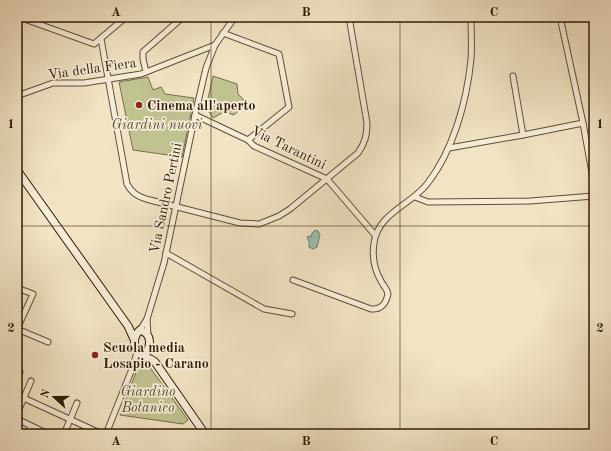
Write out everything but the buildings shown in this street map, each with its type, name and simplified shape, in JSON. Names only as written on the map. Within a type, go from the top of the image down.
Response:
[{"type":"main road","points":[[17,170],[128,326],[134,339],[137,351],[144,357],[152,360]]},
{"type":"main road","points":[[128,326],[144,332],[148,336],[152,360],[205,434]]},
{"type":"main road","points":[[134,339],[139,331]]},
{"type":"main road","points":[[144,357],[150,345]]},
{"type":"street","points":[[19,17],[94,44],[126,17]]},
{"type":"street","points":[[146,72],[143,52],[183,17]]},
{"type":"street","name":"Via Sandro Pertini","points":[[147,319],[166,253],[203,77],[215,45],[235,17]]},
{"type":"street","points":[[101,39],[127,184],[131,191],[138,196],[240,223],[259,224],[279,216],[302,200],[358,153],[364,143],[367,134],[367,123],[348,17]]},
{"type":"street","points":[[293,280],[372,309],[380,308],[384,305],[388,294],[378,274],[374,261],[373,247],[375,235],[378,228],[388,216],[415,197],[427,185],[449,148],[464,104],[469,74],[471,17]]},
{"type":"street","points":[[560,17],[594,184]]},
{"type":"street","points":[[223,33],[279,54],[289,107],[248,140]]},
{"type":"street","name":"Via della Fiera","points":[[17,96],[53,83],[84,83],[140,74],[215,45]]},
{"type":"street","points":[[513,76],[523,135]]},
{"type":"street","name":"Via Tarantini","points":[[195,115],[248,140],[254,146],[327,179],[375,235]]},
{"type":"street","points":[[449,148],[523,135],[582,122]]},
{"type":"street","points":[[415,197],[428,202],[530,201],[594,196]]},
{"type":"street","points":[[166,253],[264,309],[292,314]]},
{"type":"street","points":[[17,288],[33,294],[17,329],[48,342]]},
{"type":"street","points":[[139,331],[147,319]]},
{"type":"street","points":[[147,319],[148,336]]},
{"type":"street","points":[[106,434],[134,364],[137,351]]},
{"type":"street","points":[[134,364],[144,357]]},
{"type":"street","points":[[17,414],[31,381]]},
{"type":"street","points":[[17,395],[102,434]]},
{"type":"street","points":[[64,434],[77,403]]},
{"type":"street","points":[[17,419],[48,434]]},
{"type":"street","points":[[28,434],[31,426]]},
{"type":"green space","points":[[213,76],[237,84],[238,94],[247,103],[234,115],[224,112],[213,118],[206,107]]},
{"type":"green space","name":"Giardini nuovi","points":[[148,77],[153,90],[161,87],[165,94],[194,98],[182,157],[133,150],[119,82]]},
{"type":"green space","name":"Giardino Botanico","points":[[143,364],[149,366],[188,420],[183,424],[120,415],[138,367]]},
{"type":"water","points":[[315,230],[318,231],[320,235],[317,247],[313,249],[309,247],[309,241],[307,238],[308,236],[311,237]]},
{"type":"place","name":"Cinema all'aperto","points":[[139,105]]},
{"type":"place","name":"Scuola media Losapio - Carano","points":[[95,355]]}]
